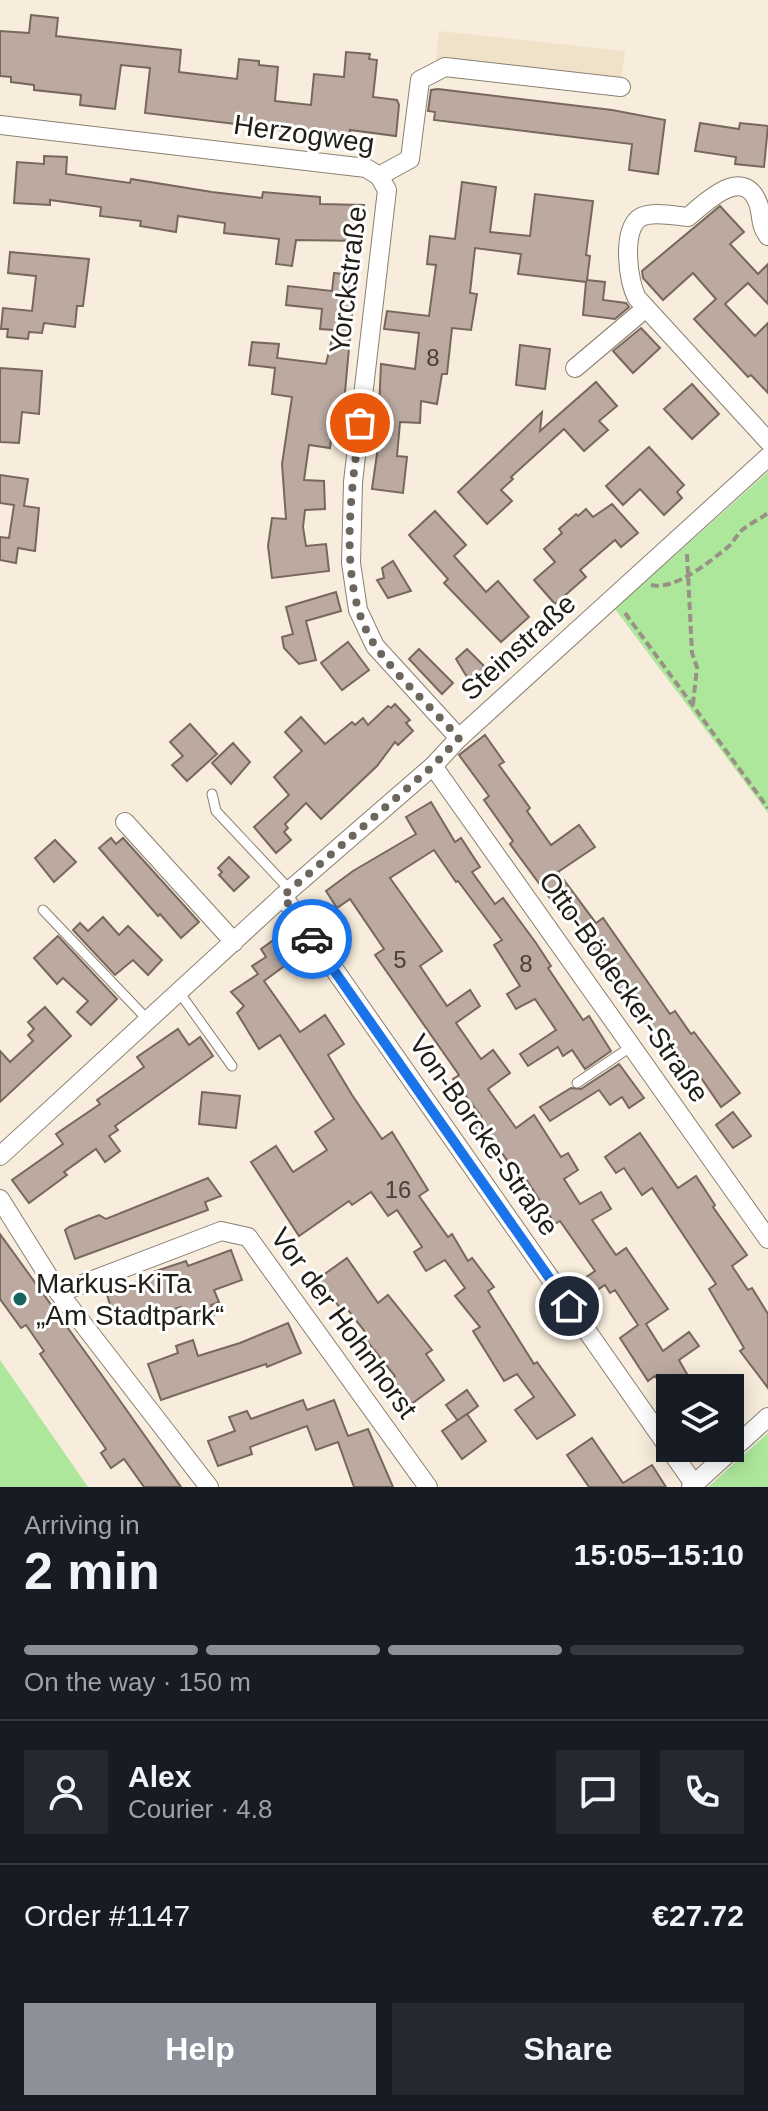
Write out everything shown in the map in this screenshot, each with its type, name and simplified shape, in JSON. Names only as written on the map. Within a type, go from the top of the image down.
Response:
[{"type":"street","name":"Herzogweg","points":[[0,125],[366,168],[379,176],[410,159],[420,80],[445,67],[621,87]]},
{"type":"street","name":"Yorckstraße","points":[[379,176],[387,190],[353,482],[351,563],[358,610],[375,646],[459,738]]},
{"type":"street","points":[[768,236],[761,225],[758,203],[747,190],[735,186],[723,188],[688,217],[648,215],[638,219],[632,230],[627,274],[637,298],[768,441]]},
{"type":"street","points":[[575,368],[646,308]]},
{"type":"street","name":"Steinstraße","points":[[0,1156],[286,893],[433,766],[459,738],[768,457]]},
{"type":"street","name":"Otto-Bödecker-Straße","points":[[433,766],[768,1239]]},
{"type":"street","points":[[125,822],[234,942]]},
{"type":"street","name":"Von-Borcke-Straße","points":[[286,893],[692,1486]]},
{"type":"street","points":[[0,1199],[59,1293],[209,1487]]},
{"type":"street","name":"Vor der Hohnhorst","points":[[59,1293],[221,1231],[248,1237],[428,1487]]},
{"type":"street","points":[[692,1486],[768,1417]]},
{"type":"lane","points":[[212,794],[216,811],[286,893]]},
{"type":"lane","points":[[43,910],[148,1020]]},
{"type":"lane","points":[[179,992],[232,1066]]},
{"type":"lane","points":[[577,1083],[632,1046]]},
{"type":"path","points":[[635,579],[656,587],[677,581],[714,558],[733,543],[741,531],[768,513]]},
{"type":"path","points":[[680,537],[689,560],[692,653],[697,667],[693,706]]},
{"type":"path","points":[[614,598],[768,808]]},
{"type":"shaded area","points":[[439,31],[625,51],[621,81],[436,61]]},
{"type":"green space","points":[[768,472],[768,813],[615,609]]},
{"type":"green space","points":[[0,1360],[88,1487],[0,1487]]},
{"type":"green space","points":[[768,1433],[768,1487],[708,1487],[736,1462],[744,1462],[744,1455]]},
{"type":"building","points":[[31,15],[58,18],[56,36],[181,50],[179,72],[237,79],[239,59],[278,67],[275,101],[311,105],[314,74],[344,77],[346,52],[370,54],[369,59],[377,60],[373,97],[397,100],[399,105],[396,136],[350,130],[350,138],[145,113],[150,68],[121,65],[115,109],[80,105],[81,95],[34,90],[34,85],[11,82],[11,77],[0,76],[0,31],[29,33]]},
{"type":"building","points":[[431,90],[612,110],[665,120],[658,174],[629,170],[632,144],[434,120],[435,112],[428,111]]},
{"type":"building","points":[[700,123],[739,129],[740,123],[768,126],[764,167],[735,164],[736,157],[695,151]]},
{"type":"building","points":[[44,156],[67,157],[66,174],[130,183],[131,179],[262,198],[263,192],[320,197],[320,204],[364,205],[363,241],[296,240],[292,266],[276,264],[279,239],[224,233],[225,223],[178,216],[176,232],[140,226],[141,221],[100,216],[101,207],[50,200],[50,205],[14,203],[17,162],[44,164]]},
{"type":"building","points":[[462,182],[496,187],[490,232],[530,236],[535,194],[593,201],[586,255],[590,256],[587,280],[605,282],[603,300],[626,303],[629,307],[615,319],[583,315],[586,282],[518,274],[521,254],[475,248],[470,293],[477,294],[471,330],[452,328],[447,374],[442,374],[437,404],[421,401],[420,423],[400,422],[397,456],[407,457],[403,493],[372,489],[377,454],[381,364],[415,369],[419,333],[384,329],[387,311],[429,316],[436,265],[427,264],[430,236],[455,239]]},
{"type":"building","points":[[720,206],[744,232],[730,244],[758,274],[768,264],[768,304],[748,283],[725,304],[755,336],[768,323],[768,393],[751,375],[748,377],[694,319],[716,299],[693,273],[663,300],[643,278],[642,271]]},
{"type":"building","points":[[10,252],[89,259],[83,306],[77,306],[75,327],[44,323],[42,333],[29,332],[28,339],[7,337],[8,329],[1,329],[3,308],[32,311],[36,276],[8,273]]},
{"type":"building","points":[[334,273],[352,275],[350,292],[354,293],[344,403],[336,402],[330,448],[309,445],[304,480],[324,481],[325,509],[305,510],[303,527],[306,546],[326,544],[329,571],[272,578],[268,546],[272,518],[286,519],[282,464],[292,397],[272,394],[275,368],[249,365],[252,342],[279,344],[277,358],[326,364],[334,330],[320,329],[322,309],[286,305],[288,286],[332,291]]},
{"type":"building","points":[[641,328],[660,348],[633,373],[613,351]]},
{"type":"building","points":[[520,345],[550,349],[545,389],[516,385]]},
{"type":"building","points":[[0,368],[42,371],[39,414],[22,412],[19,443],[0,442]]},
{"type":"building","points":[[596,382],[617,406],[599,421],[608,430],[584,451],[564,429],[511,477],[513,479],[501,490],[512,501],[487,524],[458,492],[542,412],[540,431]]},
{"type":"building","points":[[692,384],[719,414],[692,439],[664,409]]},
{"type":"building","points":[[649,447],[684,485],[677,492],[682,498],[664,515],[640,489],[623,505],[606,486]]},
{"type":"building","points":[[0,475],[28,479],[24,506],[39,508],[35,551],[18,548],[16,563],[0,560],[0,537],[9,538],[14,505],[0,503]]},
{"type":"building","points":[[612,504],[638,533],[621,547],[615,540],[580,570],[586,577],[555,604],[534,580],[555,562],[544,549],[562,533],[559,529],[576,514],[578,516],[586,509],[593,517]]},
{"type":"building","points":[[435,511],[466,545],[454,556],[486,592],[498,581],[529,617],[501,642],[444,583],[448,579],[409,535]]},
{"type":"building","points":[[393,561],[411,591],[388,598],[377,580],[384,578],[382,568]]},
{"type":"building","points":[[336,592],[341,611],[306,621],[316,660],[299,664],[284,648],[282,637],[293,634],[286,607]]},
{"type":"building","points":[[348,642],[369,670],[342,690],[321,663]]},
{"type":"building","points":[[419,649],[453,683],[442,694],[409,659]]},
{"type":"building","points":[[467,649],[485,667],[470,682],[456,659]]},
{"type":"building","points":[[395,704],[410,720],[406,723],[413,731],[398,745],[395,742],[377,766],[321,819],[306,803],[285,824],[288,828],[284,832],[291,840],[276,853],[254,827],[289,795],[274,777],[302,751],[285,732],[301,717],[325,744],[352,722],[355,725],[363,718],[368,725],[388,706],[391,708]]},
{"type":"building","points":[[190,724],[217,754],[187,781],[172,765],[183,756],[170,742]]},
{"type":"building","points":[[485,735],[504,762],[499,765],[530,808],[527,811],[551,845],[579,825],[595,847],[558,872],[596,923],[603,918],[670,1014],[675,1011],[691,1034],[694,1032],[740,1093],[721,1107],[695,1069],[691,1071],[671,1043],[664,1048],[609,975],[611,973],[569,913],[564,917],[510,844],[513,841],[484,800],[489,796],[459,755]]},
{"type":"building","points":[[233,743],[250,762],[231,784],[212,763]]},
{"type":"building","points":[[431,802],[455,842],[461,838],[480,867],[472,872],[495,904],[503,898],[536,943],[551,966],[548,968],[583,1020],[589,1016],[611,1051],[585,1069],[572,1050],[563,1056],[558,1047],[528,1066],[520,1054],[556,1030],[535,999],[516,1009],[507,994],[520,986],[494,945],[502,940],[434,850],[390,878],[442,951],[420,966],[447,1006],[470,990],[480,1006],[456,1023],[481,1059],[493,1050],[510,1073],[488,1089],[516,1128],[534,1115],[561,1157],[568,1153],[578,1170],[564,1179],[580,1204],[601,1192],[611,1209],[592,1220],[616,1255],[626,1248],[668,1309],[646,1324],[663,1351],[689,1332],[699,1346],[679,1360],[687,1374],[656,1374],[656,1378],[648,1381],[620,1338],[638,1325],[615,1290],[610,1293],[605,1285],[582,1300],[573,1286],[595,1271],[560,1221],[555,1224],[526,1179],[521,1182],[497,1145],[491,1149],[472,1122],[481,1116],[453,1079],[459,1075],[375,955],[384,949],[350,899],[337,908],[326,891],[353,871],[416,834],[406,817]]},
{"type":"building","points":[[111,838],[116,844],[123,838],[199,922],[181,938],[99,848]]},
{"type":"building","points":[[55,840],[76,862],[54,882],[35,858]]},
{"type":"building","points":[[229,857],[249,877],[234,891],[219,875],[222,872],[218,868]]},
{"type":"building","points":[[103,917],[119,935],[128,926],[162,960],[148,975],[133,960],[115,975],[73,930],[80,923],[88,931]]},
{"type":"building","points":[[282,934],[298,956],[264,981],[300,1032],[325,1015],[344,1044],[328,1055],[352,1095],[382,1139],[392,1132],[428,1190],[419,1196],[448,1237],[452,1234],[468,1261],[472,1258],[494,1287],[488,1291],[534,1364],[537,1362],[575,1415],[537,1439],[515,1410],[534,1397],[517,1374],[504,1381],[473,1331],[480,1327],[455,1296],[465,1288],[445,1260],[426,1271],[414,1252],[422,1247],[397,1210],[388,1216],[371,1192],[352,1205],[349,1201],[299,1236],[251,1162],[276,1146],[293,1172],[327,1150],[315,1132],[334,1119],[280,1035],[259,1049],[237,1013],[244,1006],[231,992],[258,974],[252,966],[266,957],[261,949]]},
{"type":"building","points":[[58,936],[117,999],[91,1025],[77,1012],[88,1001],[63,978],[57,984],[34,958]]},
{"type":"building","points":[[45,1007],[71,1036],[0,1102],[0,1051],[10,1062],[33,1041],[28,1035],[34,1029],[28,1022]]},
{"type":"building","points":[[178,1029],[189,1045],[200,1037],[213,1056],[115,1126],[118,1130],[109,1136],[120,1151],[105,1162],[96,1149],[29,1203],[12,1180],[63,1144],[56,1134],[100,1104],[97,1100],[144,1067],[137,1057]]},
{"type":"building","points":[[619,1064],[644,1098],[629,1108],[622,1097],[610,1105],[599,1090],[550,1121],[540,1107],[571,1088],[581,1089]]},
{"type":"building","points":[[202,1092],[240,1096],[236,1128],[199,1124]]},
{"type":"building","points":[[733,1112],[751,1136],[733,1148],[716,1125]]},
{"type":"building","points":[[640,1133],[678,1188],[696,1176],[715,1205],[713,1207],[747,1255],[732,1266],[748,1290],[752,1288],[768,1314],[768,1388],[740,1351],[744,1348],[709,1289],[716,1284],[652,1188],[642,1195],[624,1168],[616,1173],[605,1157]]},
{"type":"building","points":[[208,1178],[221,1196],[205,1202],[208,1210],[75,1259],[65,1230],[69,1227],[99,1215],[106,1219]]},
{"type":"building","points":[[0,1234],[181,1487],[144,1487],[124,1459],[111,1468],[101,1453],[106,1449],[40,1354],[44,1351],[26,1325],[21,1328],[0,1299]]},
{"type":"building","points":[[231,1250],[242,1280],[214,1290],[219,1302],[211,1305],[214,1315],[187,1325],[181,1307],[126,1324],[124,1317],[114,1319],[106,1291],[152,1278],[150,1273],[186,1261],[188,1266]]},
{"type":"building","points":[[347,1258],[378,1303],[388,1295],[432,1350],[426,1354],[444,1380],[410,1405],[391,1379],[395,1376],[366,1340],[369,1337],[344,1305],[340,1308],[319,1278]]},
{"type":"building","points":[[288,1323],[301,1353],[267,1367],[266,1364],[161,1400],[148,1364],[178,1353],[176,1346],[193,1340],[198,1356]]},
{"type":"building","points":[[467,1390],[478,1406],[458,1421],[446,1405]]},
{"type":"building","points":[[303,1400],[307,1410],[334,1400],[348,1436],[368,1429],[393,1487],[354,1487],[338,1442],[316,1450],[307,1426],[250,1447],[252,1454],[218,1466],[208,1441],[235,1431],[229,1417],[247,1411],[251,1419]]},
{"type":"building","points":[[467,1414],[486,1441],[462,1459],[442,1431]]},
{"type":"building","points":[[592,1438],[623,1483],[652,1465],[666,1487],[589,1487],[567,1455]]},
{"type":"way so far","points":[[312,939],[283,896],[433,766],[459,738],[375,646],[358,610],[351,563],[353,482],[360,423]]},
{"type":"place","name":"Markus-KiTa „Am Stadtpark“","points":[[20,1299]]},
{"type":"route","points":[[312,939],[569,1306]]}]
